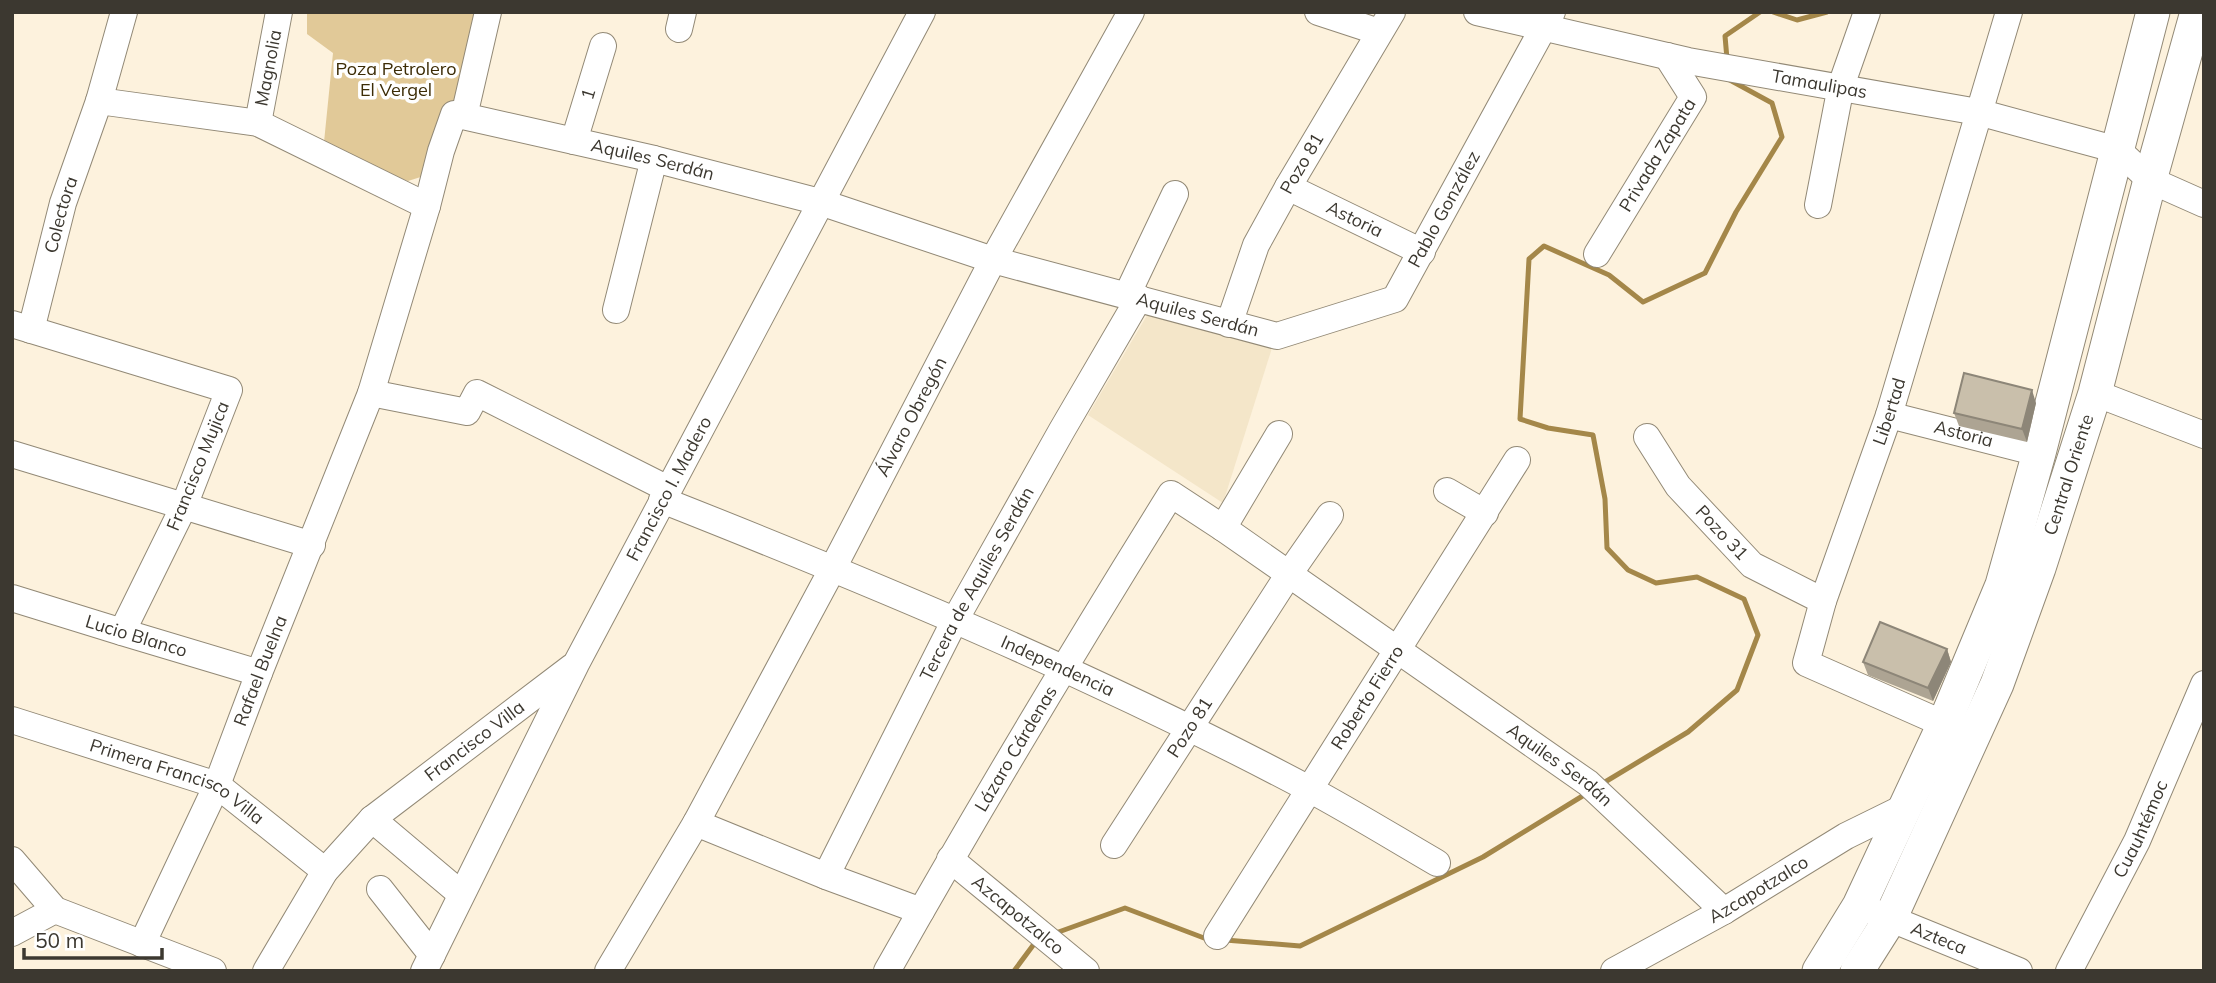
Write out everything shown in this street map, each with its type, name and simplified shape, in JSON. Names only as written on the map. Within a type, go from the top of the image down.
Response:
[{"type":"main road","name":"Central Oriente","points":[[1819,971],[1859,906],[1944,724],[2002,585],[2119,150],[2153,12]]},
{"type":"main road","name":"Central Oriente","points":[[1857,971],[1890,919],[1997,684],[2039,568],[2095,393],[2150,180],[2198,21]]},
{"type":"street","name":"Colectora","points":[[22,327],[99,101],[124,12]]},
{"type":"street","name":"Magnolia","points":[[258,123],[279,12]]},
{"type":"street","points":[[99,101],[258,123],[427,206],[454,114],[464,116],[488,12]]},
{"type":"street","name":"Francisco I. Madero","points":[[428,963],[576,664],[922,12]]},
{"type":"street","name":"Álvaro Obregón","points":[[608,971],[696,823],[833,568],[993,260],[1131,12]]},
{"type":"street","points":[[1318,12],[1386,22]]},
{"type":"street","name":"Tamaulipas","points":[[1477,12],[1548,19],[1677,58],[1978,112],[2119,150],[2150,180]]},
{"type":"street","points":[[1818,205],[1841,86],[1867,12]]},
{"type":"street","name":"Libertad","points":[[1944,724],[1806,663],[1823,601],[1889,415],[2009,12]]},
{"type":"street","name":"Pablo González","points":[[1277,336],[1395,299],[1548,19]]},
{"type":"street","name":"Pozo 81","points":[[1230,324],[1256,245],[1386,22]]},
{"type":"street","name":"1","points":[[574,141],[603,46]]},
{"type":"street","name":"Privada Zapata","points":[[1597,254],[1692,97],[1677,58]]},
{"type":"street","name":"Aquiles Serdán","points":[[464,116],[654,159],[820,202],[993,260],[1277,336]]},
{"type":"street","points":[[616,310],[654,159]]},
{"type":"street","points":[[2150,180],[2204,204]]},
{"type":"street","name":"Astoria","points":[[1288,187],[1422,252]]},
{"type":"street","name":"Tercera de Aquiles Serdán","points":[[826,876],[955,620],[1062,430],[1133,296],[1175,194]]},
{"type":"street","name":"Rafael Buelna","points":[[142,944],[217,785],[371,393],[427,206]]},
{"type":"street","name":"Francisco Mujica","points":[[22,327],[229,390],[184,506],[121,632]]},
{"type":"street","name":"Independencia","points":[[371,393],[467,412],[477,393],[665,494],[1063,668],[1189,729],[1310,789],[1437,863]]},
{"type":"street","points":[[2095,393],[2204,435]]},
{"type":"street","name":"Astoria","points":[[1889,415],[2039,453]]},
{"type":"street","points":[[1223,527],[1279,434]]},
{"type":"street","name":"Pozo 31","points":[[1647,437],[1678,486],[1752,565],[1823,601]]},
{"type":"street","points":[[12,454],[312,545]]},
{"type":"street","name":"Roberto Fierro","points":[[1217,936],[1517,460]]},
{"type":"street","points":[[1447,491],[1485,513]]},
{"type":"street","name":"Aquiles Serdán","points":[[1171,494],[1223,527],[1588,783],[1724,911]]},
{"type":"street","name":"Lázaro Cárdenas","points":[[887,971],[1063,668],[1171,494]]},
{"type":"street","name":"Pozo 81","points":[[1114,845],[1330,515]]},
{"type":"street","name":"Lucio Blanco","points":[[12,598],[259,673]]},
{"type":"street","name":"Francisco Villa","points":[[265,971],[325,871],[372,819],[576,664]]},
{"type":"street","name":"Cuauhtémoc","points":[[2069,971],[2137,841],[2204,684]]},
{"type":"street","name":"Primera Francisco Villa","points":[[12,720],[217,785],[325,871]]},
{"type":"street","name":"Azcapotzalco","points":[[1614,971],[1724,911],[1846,836],[1905,807]]},
{"type":"street","points":[[372,819],[461,894]]},
{"type":"street","points":[[696,823],[921,911]]},
{"type":"street","name":"Azcapotzalco","points":[[950,859],[1086,971]]},
{"type":"street","points":[[12,860],[55,910],[213,971]]},
{"type":"street","points":[[380,889],[428,963]]},
{"type":"street","name":"Azteca","points":[[1859,906],[2019,971]]},
{"type":"street","points":[[12,933],[55,910]]},
{"type":"shaded area","points":[[1149,312],[1272,348],[1223,503],[1088,415]]},
{"type":"green space","name":"Poza Petrolero El Vergel","points":[[307,12],[483,12],[473,58],[427,175],[408,181],[382,172],[324,142],[333,53],[307,34]]},
{"type":"building","points":[[1964,373],[2032,390],[2022,429],[1954,413]]},
{"type":"building","points":[[1880,622],[1947,649],[1928,688],[1863,662]]},
{"type":"waterway","points":[[1727,59],[1725,36],[1760,12]]},
{"type":"waterway","points":[[1773,12],[1797,20],[1827,12]]},
{"type":"waterway","points":[[1600,785],[1688,732],[1737,690],[1758,635],[1744,599],[1697,577],[1656,583],[1628,570],[1607,548],[1605,499],[1593,435],[1548,428],[1520,419],[1529,259],[1544,246],[1609,275],[1643,302],[1705,273],[1736,212],[1782,137],[1772,103],[1728,79]]},
{"type":"waterway","points":[[1225,940],[1300,946],[1483,857],[1589,792]]},
{"type":"waterway","points":[[1053,934],[1125,908],[1211,939]]},
{"type":"waterway","points":[[1014,971],[1037,940]]}]
